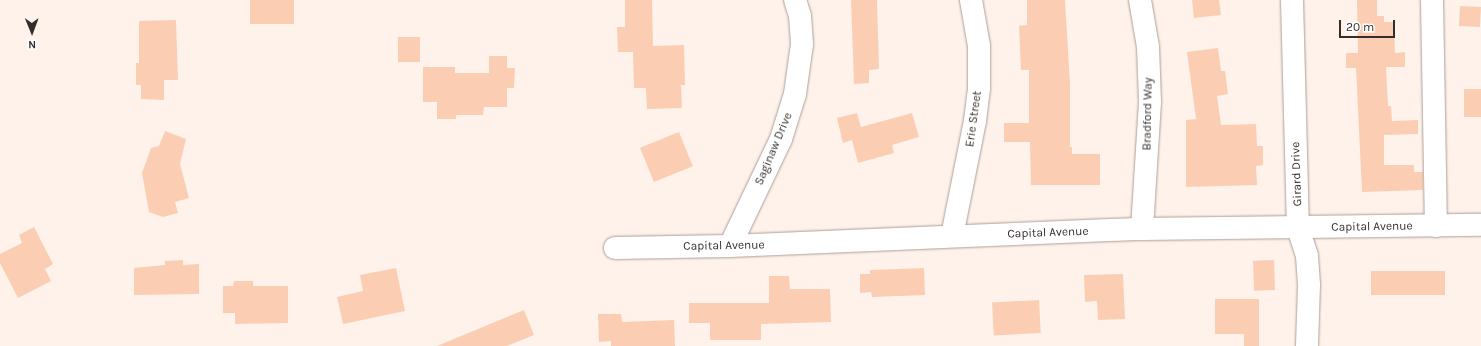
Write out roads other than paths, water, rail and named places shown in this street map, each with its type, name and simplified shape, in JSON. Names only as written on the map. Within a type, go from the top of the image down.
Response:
[{"type":"street","name":"Saginaw Drive","points":[[730,246],[781,139],[793,101],[802,44],[800,16],[794,0]]},
{"type":"street","name":"Erie Street","points":[[952,236],[975,121],[979,88],[979,46],[971,0]]},
{"type":"street","name":"Bradford Way","points":[[1140,0],[1148,47],[1150,102],[1142,229]]},
{"type":"street","name":"Girard Drive","points":[[1292,0],[1298,228],[1307,256],[1307,346]]},
{"type":"street","points":[[1432,0],[1436,226]]},
{"type":"street","name":"Capital Avenue","points":[[615,248],[730,246],[1142,229],[1481,225]]}]
